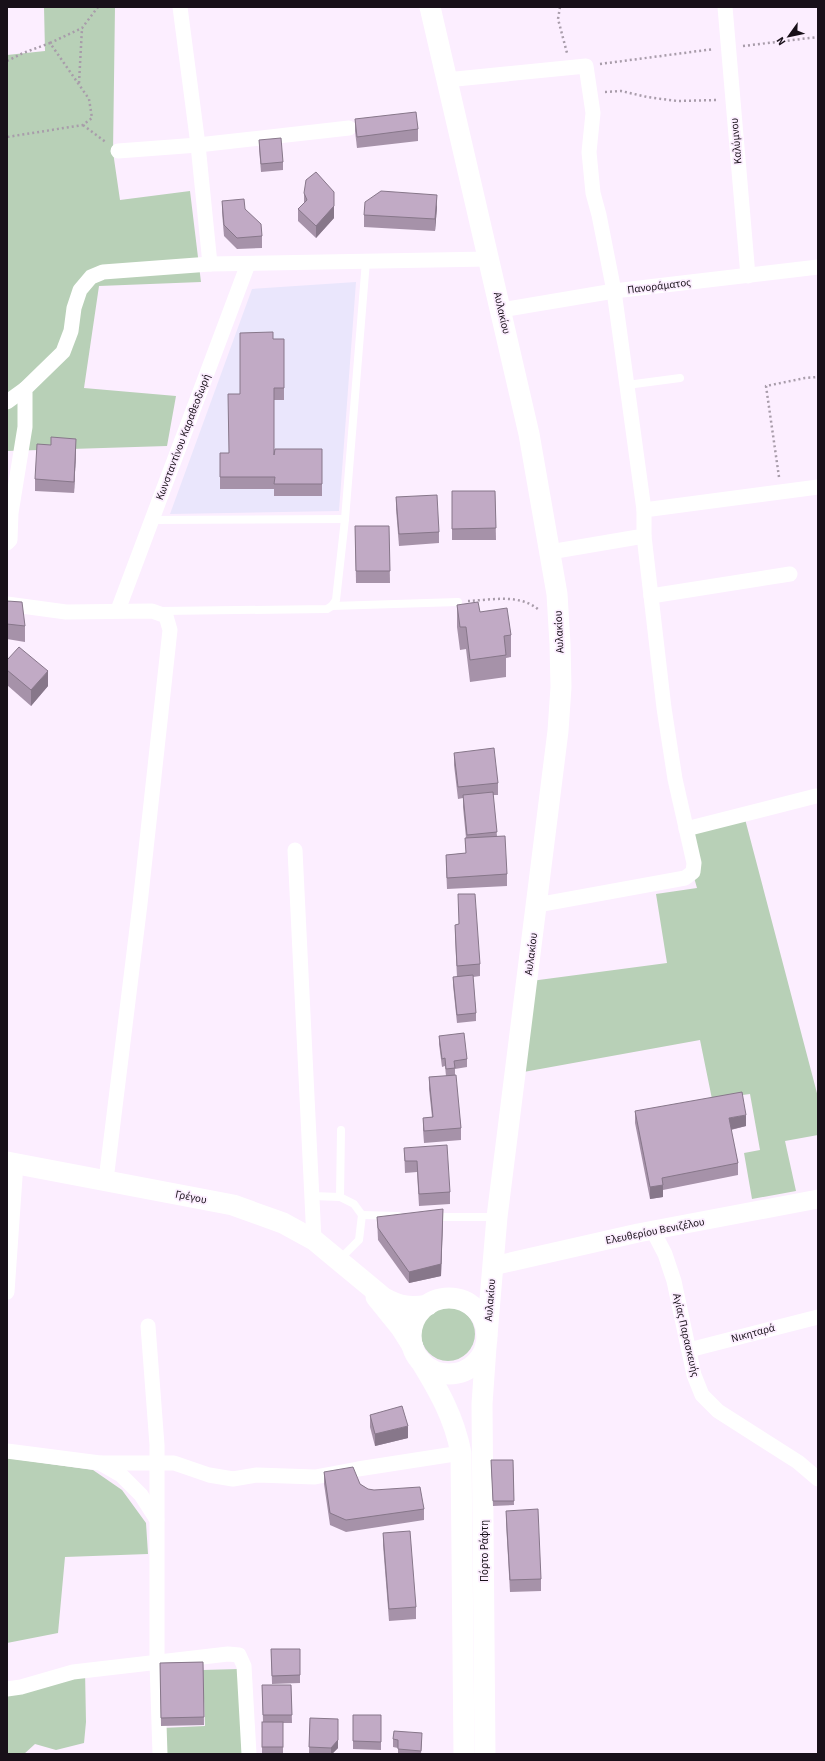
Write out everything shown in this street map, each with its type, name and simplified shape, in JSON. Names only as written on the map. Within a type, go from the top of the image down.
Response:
[{"type":"main road","name":"Αυλακίου","points":[[430,7],[529,434],[550,552],[559,630],[560,687],[558,731],[497,1217],[486,1341]]},
{"type":"main road","name":"Γρέγου","points":[[12,1162],[233,1206],[283,1223],[314,1240],[340,1259],[390,1314],[416,1353]]},
{"type":"main road","name":"Αυλακίου","points":[[453,1298],[464,1297],[481,1286],[493,1266]]},
{"type":"main road","name":"Γρέγου","points":[[357,1276],[384,1298],[399,1305],[415,1307],[428,1304]]},
{"type":"main road","points":[[453,1298],[466,1302],[477,1310],[484,1321],[486,1341],[480,1358],[472,1366],[457,1373],[441,1373],[430,1369],[416,1353],[411,1335],[414,1323],[419,1313],[428,1304],[440,1299],[453,1298]]},
{"type":"main road","name":"Πόρτο Ράφτη","points":[[485,1754],[482,1404],[486,1341]]},
{"type":"main road","name":"Πόρτο Ράφτη","points":[[416,1353],[445,1404],[456,1429],[461,1454],[464,1754]]},
{"type":"street","points":[[180,7],[198,145],[210,264]]},
{"type":"street","name":"Καλύμνου","points":[[725,7],[748,276]]},
{"type":"street","points":[[446,80],[586,66],[593,113],[589,152],[593,193],[600,215],[614,291],[627,385],[644,510],[644,536],[664,708],[675,779],[694,863],[693,872],[685,878],[537,905]]},
{"type":"street","points":[[118,151],[198,145],[349,128]]},
{"type":"street","points":[[7,402],[25,389],[63,352],[71,331],[74,308],[80,290],[91,278],[103,272],[210,264],[489,259]]},
{"type":"street","name":"Κωνσταντίνου Καραθεοδωρή","points":[[118,610],[248,264]]},
{"type":"street","name":"Πανοράματος","points":[[501,310],[614,291],[818,267]]},
{"type":"street","points":[[7,543],[10,540],[11,513],[25,427],[25,389]]},
{"type":"street","points":[[644,510],[818,487]]},
{"type":"street","points":[[550,552],[644,536]]},
{"type":"street","points":[[651,596],[790,574]]},
{"type":"street","points":[[7,604],[66,612],[118,610],[152,611],[166,616],[170,630],[140,904],[106,1180]]},
{"type":"street","points":[[686,828],[817,793]]},
{"type":"street","points":[[295,850],[314,1240]]},
{"type":"street","points":[[7,1292],[12,1162]]},
{"type":"street","name":"Ελευθερίου Βενιζέλου","points":[[493,1266],[653,1231],[818,1199]]},
{"type":"street","name":"Αγίας Παρασκευής","points":[[653,1231],[665,1254],[674,1281],[694,1375],[702,1395],[718,1411],[798,1462],[818,1479]]},
{"type":"street","name":"Νικηταρά","points":[[689,1350],[818,1317]]},
{"type":"street","points":[[148,1326],[157,1463],[157,1663],[160,1754]]},
{"type":"street","points":[[7,1451],[100,1462],[174,1463],[209,1475],[233,1479],[257,1475],[316,1477],[358,1469],[461,1454]]},
{"type":"street","points":[[100,1462],[121,1475],[141,1495],[157,1520]]},
{"type":"street","points":[[7,1689],[21,1687],[73,1672],[228,1654],[239,1655],[244,1666],[249,1754]]},
{"type":"lane","points":[[152,611],[327,609],[332,606],[336,600],[345,519],[366,261]]},
{"type":"lane","points":[[627,385],[680,378]]},
{"type":"lane","points":[[152,520],[345,519]]},
{"type":"lane","points":[[332,606],[458,602]]},
{"type":"lane","points":[[340,1197],[341,1130]]},
{"type":"lane","points":[[312,1196],[340,1197],[354,1204],[362,1216],[359,1240],[340,1259]]},
{"type":"lane","points":[[362,1216],[406,1216]]},
{"type":"lane","points":[[421,1217],[497,1217]]},
{"type":"path","points":[[7,61],[82,28],[98,7]]},
{"type":"path","points":[[560,7],[558,19],[570,67]]},
{"type":"path","points":[[79,84],[82,28]]},
{"type":"path","points":[[586,66],[818,37]]},
{"type":"path","points":[[7,137],[83,125],[92,118],[89,100],[50,42]]},
{"type":"path","points":[[590,93],[621,91],[647,97],[677,101],[732,99]]},
{"type":"path","points":[[83,125],[118,151]]},
{"type":"path","points":[[781,492],[766,386],[805,378],[818,377]]},
{"type":"path","points":[[458,602],[516,599],[536,608],[559,630]]},
{"type":"shaded area","points":[[356,282],[339,511],[170,514],[252,289]]},
{"type":"green space","points":[[44,7],[115,7],[113,152],[120,200],[190,191],[201,282],[99,286],[84,388],[176,396],[167,446],[7,451],[7,55],[45,51]]},
{"type":"green space","points":[[745,819],[818,1097],[818,1135],[785,1141],[796,1191],[752,1199],[744,1153],[760,1150],[750,1094],[712,1099],[700,1040],[518,1073],[531,981],[667,963],[656,894],[697,888],[682,835]]},
{"type":"green space","points":[[448,1307],[458,1309],[467,1315],[473,1324],[475,1334],[473,1344],[467,1353],[458,1359],[448,1361],[438,1359],[429,1353],[423,1344],[421,1334],[423,1324],[429,1315],[438,1309]]},
{"type":"green space","points":[[7,1458],[93,1470],[122,1490],[146,1523],[148,1554],[65,1557],[58,1633],[7,1643]]},
{"type":"green space","points":[[239,1669],[242,1754],[163,1754],[162,1728],[205,1726],[203,1670]]},
{"type":"green space","points":[[85,1670],[86,1722],[84,1743],[56,1750],[35,1744],[24,1754],[7,1754],[7,1685]]},
{"type":"building","points":[[416,112],[418,129],[357,137],[355,119]]},
{"type":"building","points":[[281,138],[283,162],[261,164],[259,140]]},
{"type":"building","points":[[316,172],[334,192],[334,206],[316,226],[298,209],[307,200],[304,193],[306,180]]},
{"type":"building","points":[[381,191],[437,195],[435,219],[364,215],[365,202]]},
{"type":"building","points":[[244,199],[245,209],[261,224],[262,236],[237,238],[224,225],[222,201]]},
{"type":"building","points":[[273,332],[273,339],[284,339],[284,388],[274,388],[274,455],[275,449],[322,449],[322,484],[274,484],[275,477],[220,477],[220,453],[229,453],[228,394],[240,394],[240,333]]},
{"type":"building","points":[[51,437],[76,439],[74,482],[35,479],[37,444],[51,445]]},
{"type":"building","points":[[452,491],[495,491],[496,528],[452,529]]},
{"type":"building","points":[[437,495],[439,532],[399,534],[396,497]]},
{"type":"building","points":[[355,526],[389,526],[390,571],[356,571]]},
{"type":"building","points":[[7,601],[22,602],[25,626],[7,624]]},
{"type":"building","points":[[478,602],[480,612],[507,608],[511,635],[504,636],[506,655],[470,660],[466,627],[460,627],[457,605]]},
{"type":"building","points":[[19,647],[48,671],[31,690],[7,670],[7,658],[8,659]]},
{"type":"building","points":[[494,748],[498,783],[458,787],[454,753]]},
{"type":"building","points":[[493,792],[497,832],[467,835],[463,795]]},
{"type":"building","points":[[505,836],[507,874],[447,878],[446,855],[466,853],[465,838]]},
{"type":"building","points":[[458,894],[475,894],[480,964],[457,966],[455,925],[459,924]]},
{"type":"building","points":[[473,975],[476,1013],[457,1015],[453,977]]},
{"type":"building","points":[[464,1033],[467,1059],[454,1061],[455,1068],[446,1069],[445,1058],[442,1059],[439,1036]]},
{"type":"building","points":[[456,1075],[461,1128],[424,1131],[423,1118],[433,1117],[429,1077]]},
{"type":"building","points":[[742,1092],[746,1115],[729,1118],[738,1163],[662,1178],[663,1185],[650,1187],[635,1111]]},
{"type":"building","points":[[447,1145],[450,1192],[419,1194],[417,1161],[405,1161],[404,1148]]},
{"type":"building","points":[[443,1209],[441,1264],[409,1272],[378,1228],[377,1217]]},
{"type":"building","points":[[402,1406],[408,1426],[375,1434],[370,1415]]},
{"type":"building","points":[[491,1460],[513,1460],[514,1501],[493,1501]]},
{"type":"building","points":[[353,1467],[360,1484],[368,1489],[374,1490],[420,1487],[424,1509],[346,1520],[330,1513],[324,1472]]},
{"type":"building","points":[[538,1509],[541,1579],[510,1580],[506,1511]]},
{"type":"building","points":[[410,1531],[416,1607],[389,1609],[383,1533]]},
{"type":"building","points":[[271,1649],[300,1649],[300,1675],[272,1676]]},
{"type":"building","points":[[203,1662],[204,1717],[161,1718],[160,1663]]},
{"type":"building","points":[[262,1685],[291,1685],[292,1715],[263,1715]]},
{"type":"building","points":[[353,1715],[381,1715],[381,1742],[353,1741]]},
{"type":"building","points":[[310,1718],[338,1719],[338,1740],[331,1748],[309,1747]]},
{"type":"building","points":[[262,1722],[283,1722],[283,1747],[262,1747]]},
{"type":"building","points":[[394,1731],[422,1733],[421,1751],[398,1749],[398,1740],[393,1739]]}]
